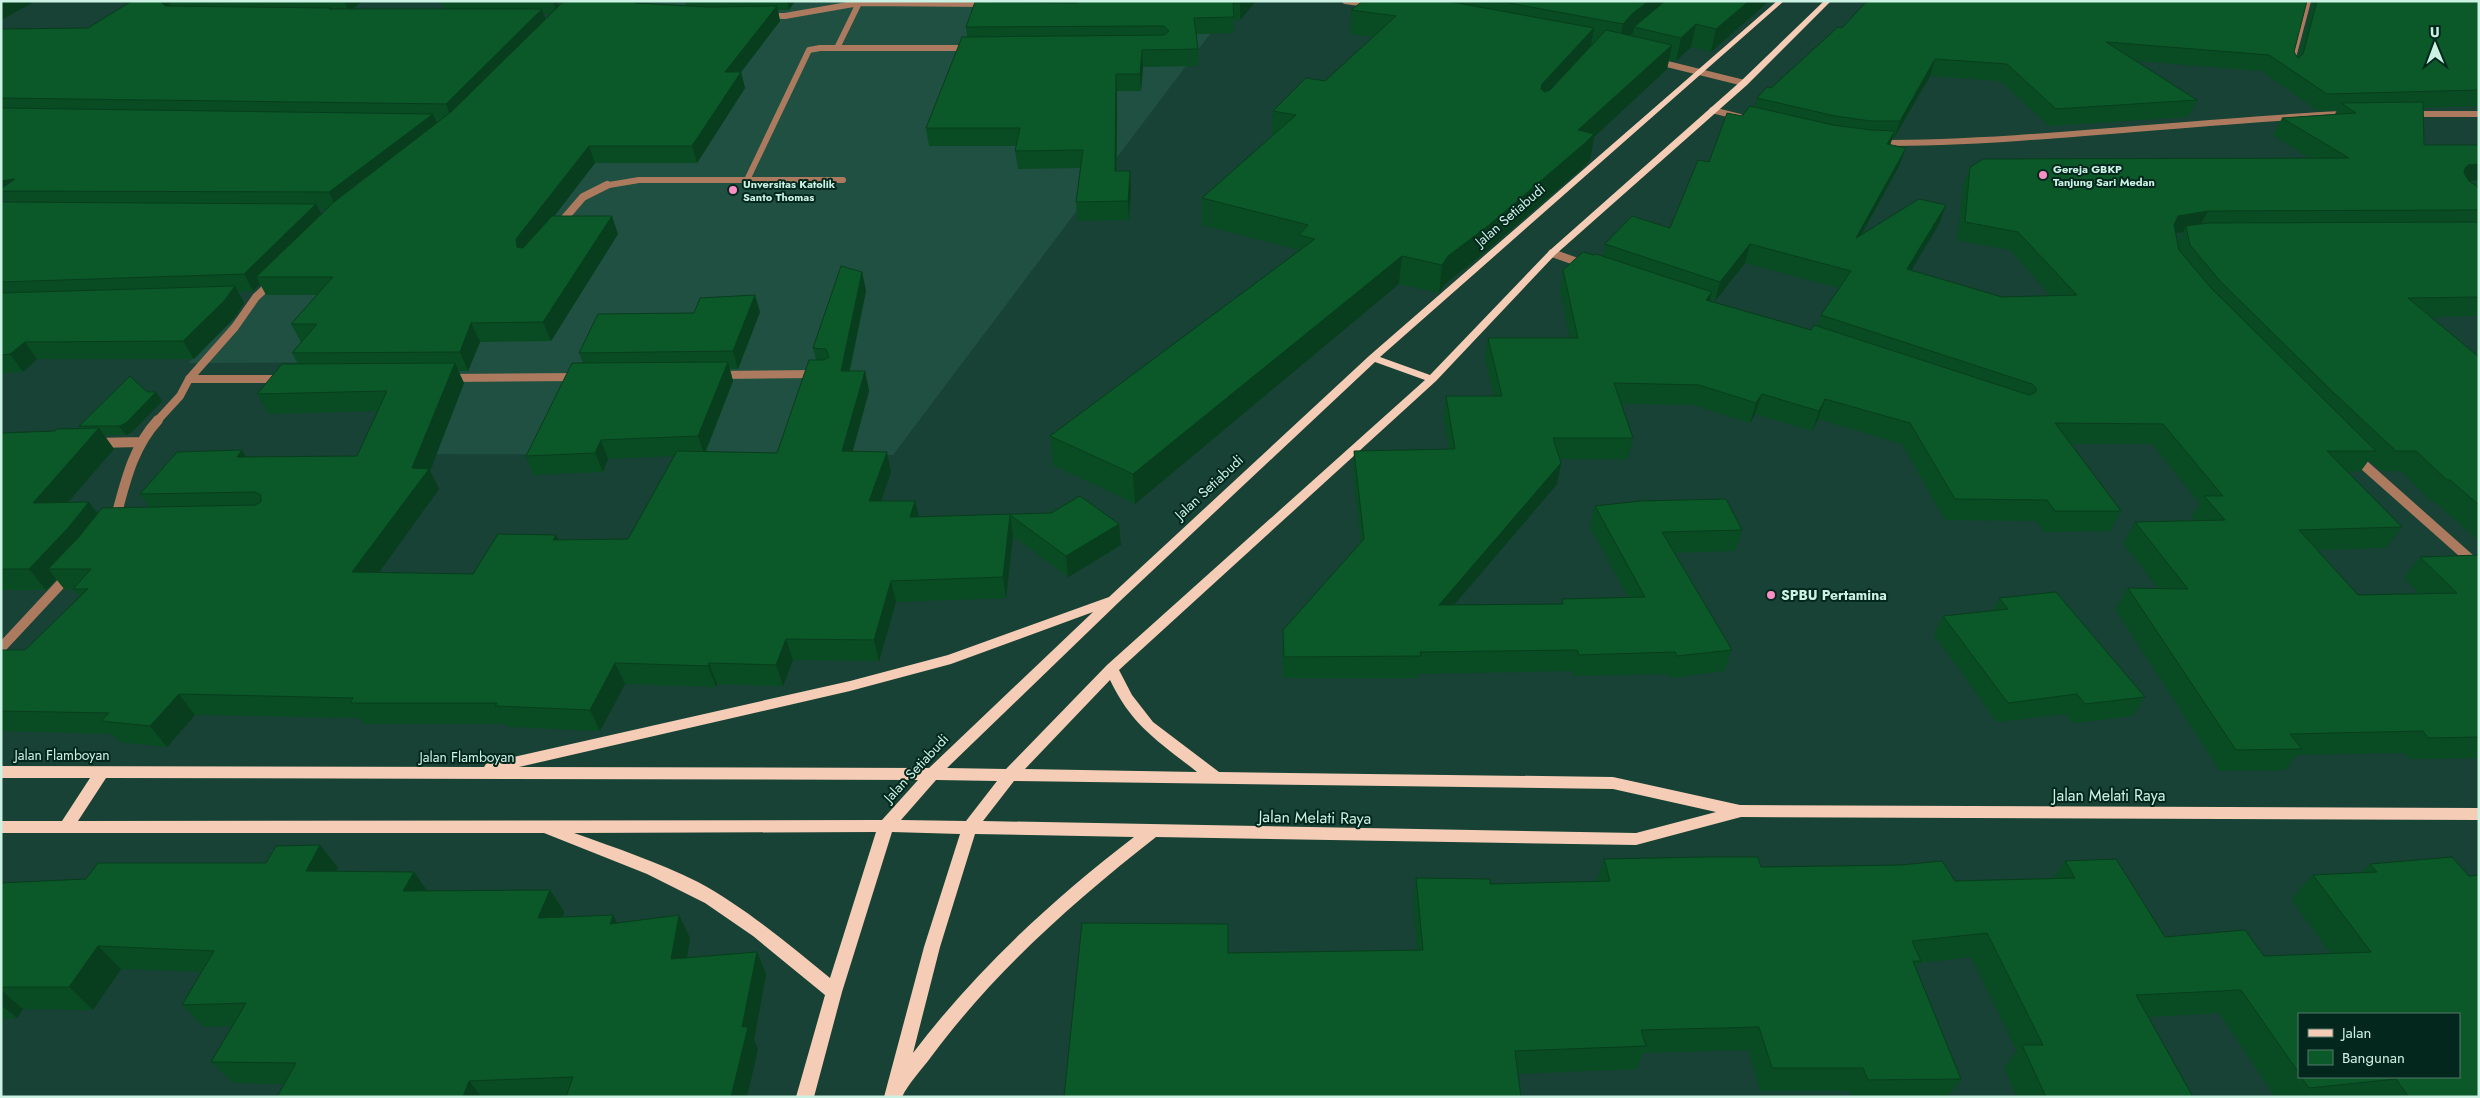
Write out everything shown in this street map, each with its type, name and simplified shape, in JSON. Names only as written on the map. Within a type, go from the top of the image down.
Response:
[{"type":"main road","name":"Jalan Setiabudi","points":[[805,1097],[834,992],[886,826],[932,774],[1114,599],[1373,358],[1781,1]]},
{"type":"main road","points":[[893,1095],[932,946],[969,829],[1010,775],[1112,669],[1432,379],[1552,253],[1744,83],[1828,1]]},
{"type":"main road","points":[[1373,358],[1432,379]]},
{"type":"main road","points":[[472,773],[850,686],[942,661],[1033,631],[1114,599]]},
{"type":"main road","points":[[1112,669],[1126,698],[1148,726],[1216,778]]},
{"type":"main road","name":"Jalan Flamboyan","points":[[1,772],[932,774]]},
{"type":"main road","points":[[66,827],[102,772]]},
{"type":"main road","name":"Jalan Melati Raya","points":[[932,774],[1613,783],[1740,811],[2479,814]]},
{"type":"main road","name":"Jalan Melati Raya","points":[[886,826],[1636,840],[1740,811]]},
{"type":"main road","points":[[1,827],[886,826]]},
{"type":"main road","points":[[543,827],[677,879],[709,897],[753,925],[834,992]]},
{"type":"main road","points":[[893,1095],[956,1012],[1020,943],[1085,883],[1151,832]]},
{"type":"street","points":[[1345,1],[1379,6]]},
{"type":"street","points":[[2290,69],[2308,1]]},
{"type":"street","points":[[837,48],[860,2]]},
{"type":"street","points":[[758,16],[785,16],[860,2],[999,4]]},
{"type":"street","points":[[747,180],[808,51],[816,48],[980,48]]},
{"type":"street","points":[[1647,59],[1744,83]]},
{"type":"street","points":[[1712,110],[1746,119]]},
{"type":"street","points":[[1865,143],[1927,144],[2034,138],[2288,116],[2354,114]]},
{"type":"street","points":[[2402,114],[2479,114]]},
{"type":"street","points":[[551,234],[583,195],[598,186],[639,180],[843,180]]},
{"type":"street","points":[[1552,253],[1599,269]]},
{"type":"street","points":[[115,525],[140,442],[152,425],[186,388],[189,379],[235,327],[251,297],[277,277]]},
{"type":"street","points":[[711,375],[828,374]]},
{"type":"street","points":[[436,378],[583,376]]},
{"type":"street","points":[[189,379],[288,379]]},
{"type":"street","points":[[90,443],[140,442]]},
{"type":"street","points":[[2346,448],[2479,567]]},
{"type":"street","points":[[1,648],[76,568]]},
{"type":"shaded area","name":"Unversitas Katolik Santo Thomas","points":[[573,1],[1135,1],[1222,18],[893,455],[375,454],[437,362],[188,363]]},
{"type":"building","points":[[132,1],[161,1],[165,6],[331,8],[329,9],[542,9],[446,104],[1,98],[1,29],[88,28]]},
{"type":"building","points":[[564,1],[634,1],[635,3],[707,7],[777,6],[725,72],[741,72],[692,146],[589,146],[516,239],[517,247],[523,248],[552,216],[612,216],[543,322],[471,323],[460,352],[292,353],[317,324],[291,324],[333,277],[256,277],[334,202],[451,112]]},
{"type":"building","points":[[1077,1],[1243,1],[1240,4],[1233,3],[1234,17],[1194,18],[1198,49],[1142,50],[1140,74],[1116,74],[1115,171],[1130,171],[1128,201],[1076,202],[1083,150],[1015,151],[1020,128],[926,128],[962,37],[1164,35],[1169,31],[1164,26],[966,27],[975,2],[1077,3]]},
{"type":"building","points":[[1363,1],[1447,1],[1594,28],[1542,84],[1541,89],[1545,92],[1550,90],[1606,30],[1672,45],[1578,130],[1594,134],[1584,144],[1489,225],[1448,256],[1442,265],[1402,256],[1133,474],[1050,436],[1315,239],[1299,235],[1308,225],[1202,198],[1296,115],[1273,111],[1306,78],[1325,81],[1396,16],[1351,10]]},
{"type":"building","points":[[1498,1],[1649,1],[1633,13],[1623,24]]},
{"type":"building","points":[[1665,1],[1749,1],[1716,29],[1696,24],[1681,38],[1634,27]]},
{"type":"building","points":[[1867,1],[2307,1],[2294,52],[2298,58],[2303,54],[2317,1],[2479,1],[2479,90],[2327,94],[2269,55],[2106,42],[2197,100],[2056,109],[2007,64],[1935,59],[1900,121],[1871,121],[1835,116],[1757,98],[1767,87],[1771,88],[1838,27],[1842,28]]},
{"type":"building","points":[[2423,102],[2424,145],[2479,145],[2479,164],[2468,165],[2464,173],[2469,181],[2479,188],[2479,210],[2208,211],[2178,216],[2174,225],[2179,250],[2211,288],[2376,451],[2327,451],[2402,527],[2299,530],[2358,595],[2457,593],[2420,557],[2479,555],[2479,737],[2428,738],[2423,731],[2290,734],[2302,749],[2236,750],[2128,588],[2188,589],[2135,522],[2225,520],[2204,496],[2223,496],[2163,424],[2055,423],[2121,511],[2055,511],[2047,500],[1955,499],[1910,423],[1825,399],[1819,411],[1762,394],[1756,403],[1699,385],[1614,383],[1633,438],[1553,438],[1561,463],[1439,605],[1563,604],[1562,599],[1645,597],[1595,506],[1640,501],[1726,499],[1742,530],[1662,532],[1732,650],[1677,656],[1675,652],[1579,655],[1577,650],[1420,652],[1421,656],[1284,657],[1283,630],[1364,539],[1354,451],[1455,449],[1446,396],[1502,396],[1488,338],[1578,338],[1563,270],[1583,252],[1596,254],[1712,292],[1706,300],[1811,330],[1814,325],[2029,395],[2036,392],[2036,388],[2032,384],[1821,315],[1851,271],[1750,244],[1720,282],[1605,244],[1632,216],[1670,228],[1698,160],[1709,162],[1727,113],[1742,116],[1750,106],[1833,125],[1895,131],[1887,144],[1906,148],[1856,238],[1919,199],[1946,205],[1907,269],[2002,297],[2077,295],[2018,232],[1965,222],[1970,167],[1983,159],[2349,158],[2282,118],[2356,113],[2341,103]]},
{"type":"building","points":[[1,108],[433,114],[329,192],[1,191],[1,189],[15,179],[1,181]]},
{"type":"building","points":[[1,202],[316,204],[244,274],[1,282]]},
{"type":"building","points":[[2479,222],[2479,297],[2408,298],[2479,357],[2479,505],[2450,480],[2447,480],[2416,451],[2396,451],[2335,394],[2220,281],[2190,245],[2186,226],[2208,223]]},
{"type":"building","points":[[841,266],[862,272],[841,371],[865,371],[842,451],[887,452],[869,501],[915,501],[910,517],[1051,513],[1080,496],[1119,524],[1066,556],[1010,515],[1003,577],[891,581],[874,640],[786,639],[776,665],[709,663],[708,666],[615,663],[590,710],[495,706],[497,703],[350,703],[353,698],[179,694],[150,726],[101,721],[109,713],[1,711],[1,650],[25,650],[88,589],[73,589],[91,569],[48,569],[78,538],[102,508],[255,505],[261,502],[261,495],[255,492],[140,494],[177,452],[242,450],[237,457],[357,456],[387,391],[257,394],[282,364],[455,363],[412,468],[429,469],[352,572],[473,574],[498,534],[556,535],[553,540],[628,539],[677,451],[777,453],[809,360],[824,360],[829,357],[826,349],[813,348]]},
{"type":"building","points":[[235,286],[224,301],[183,341],[25,342],[10,354],[1,355],[1,293]]},
{"type":"building","points":[[755,295],[733,351],[579,353],[598,314],[694,313],[700,298]]},
{"type":"building","points":[[728,362],[698,436],[601,440],[595,453],[526,456],[572,363]]},
{"type":"building","points":[[130,376],[147,392],[156,392],[126,423],[119,426],[79,426]]},
{"type":"building","points":[[99,428],[33,503],[89,502],[68,528],[29,569],[1,569],[1,433]]},
{"type":"building","points":[[2056,592],[2145,697],[2085,704],[2077,694],[2008,703],[1943,616],[2008,609],[1999,598]]},
{"type":"building","points":[[320,845],[306,871],[414,872],[403,891],[550,890],[538,918],[613,915],[610,924],[679,915],[671,959],[757,952],[742,1027],[748,1027],[731,1097],[566,1097],[573,1077],[469,1081],[463,1097],[277,1097],[296,1063],[211,1062],[246,1003],[182,1005],[214,951],[98,946],[69,987],[1,987],[1,883],[86,879],[98,863],[266,863],[276,846]]},
{"type":"building","points":[[1758,857],[1761,867],[1901,865],[1942,861],[1955,881],[2075,878],[2065,861],[2116,859],[2165,937],[2245,930],[2264,956],[2371,952],[2313,875],[2377,872],[2370,864],[2452,857],[2469,876],[2479,875],[2479,1097],[2409,1097],[2396,1079],[2309,1088],[2302,1078],[2460,1078],[2460,1013],[2298,1013],[2298,1072],[2241,990],[2136,995],[2193,1097],[2046,1097],[2022,1045],[2043,1045],[1987,933],[1912,941],[1921,961],[1913,961],[1961,1079],[1868,1080],[1863,1068],[1772,1068],[1759,1027],[1641,1030],[1646,1046],[1515,1051],[1521,1097],[1064,1097],[1082,923],[1228,924],[1228,953],[1423,950],[1416,878],[1490,879],[1490,884],[1610,881],[1604,859]]},
{"type":"place","name":"Gereja GBKP Tanjung Sari Medan","points":[[2043,175]]},
{"type":"place","name":"Unversitas Katolik Santo Thomas","points":[[733,190]]},
{"type":"place","name":"SPBU Pertamina","points":[[1771,595]]}]
